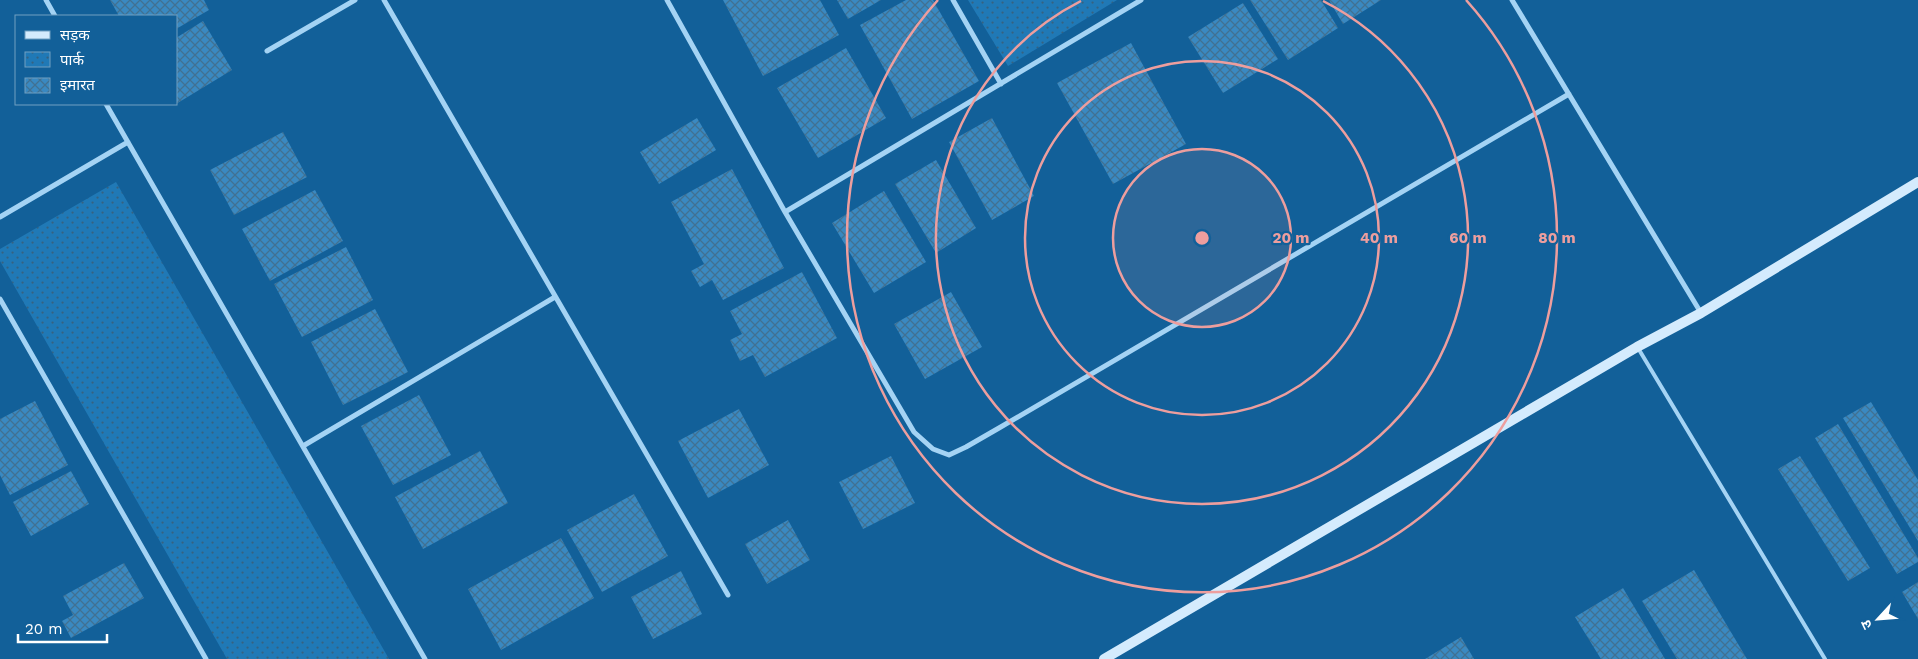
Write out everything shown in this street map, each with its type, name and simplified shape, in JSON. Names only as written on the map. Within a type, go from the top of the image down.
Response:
[{"type":"street","points":[[46,0],[54,15]]},
{"type":"street","points":[[267,51],[355,0]]},
{"type":"street","points":[[384,0],[728,595]]},
{"type":"street","points":[[667,0],[785,212],[914,432],[932,449],[949,454],[966,447],[999,428],[1569,94]]},
{"type":"street","points":[[952,0],[1001,84]]},
{"type":"street","points":[[785,212],[1141,0]]},
{"type":"street","points":[[1512,0],[1701,313]]},
{"type":"street","points":[[107,105],[425,659]]},
{"type":"street","points":[[0,217],[128,142]]},
{"type":"street","points":[[1104,659],[1637,347],[1701,313],[1918,182]]},
{"type":"street","points":[[303,446],[555,297]]},
{"type":"street","points":[[0,299],[206,659]]},
{"type":"lane","points":[[1637,347],[1825,659]]},
{"type":"green space","points":[[968,0],[1117,0],[1008,66]]},
{"type":"green space","points":[[116,182],[389,659],[227,659],[0,261],[0,249]]},
{"type":"building","points":[[110,0],[204,0],[209,10],[178,28],[178,15],[118,15]]},
{"type":"building","points":[[723,0],[820,0],[839,35],[763,76]]},
{"type":"building","points":[[837,0],[881,0],[848,19]]},
{"type":"building","points":[[906,0],[933,0],[979,81],[912,119],[860,25]]},
{"type":"building","points":[[1250,0],[1321,0],[1338,28],[1288,60]]},
{"type":"building","points":[[1329,0],[1381,0],[1343,24]]},
{"type":"building","points":[[1243,3],[1278,59],[1223,93],[1188,37]]},
{"type":"building","points":[[203,21],[232,70],[178,103],[178,37]]},
{"type":"building","points":[[1131,43],[1186,144],[1113,184],[1057,83]]},
{"type":"building","points":[[846,48],[886,118],[818,158],[777,88]]},
{"type":"building","points":[[697,118],[716,150],[659,184],[640,152]]},
{"type":"building","points":[[992,118],[1034,196],[992,220],[949,142]]},
{"type":"building","points":[[283,132],[307,177],[234,215],[210,170]]},
{"type":"building","points":[[936,160],[976,228],[936,253],[895,184]]},
{"type":"building","points":[[732,169],[784,268],[723,300],[712,280],[700,287],[691,271],[704,264],[671,202]]},
{"type":"building","points":[[315,190],[343,241],[270,281],[242,229]]},
{"type":"building","points":[[884,191],[926,262],[874,293],[832,223]]},
{"type":"building","points":[[346,247],[373,300],[302,337],[274,284]]},
{"type":"building","points":[[802,272],[837,338],[765,377],[753,355],[740,361],[730,340],[742,334],[730,311]]},
{"type":"building","points":[[951,292],[982,347],[925,379],[894,324]]},
{"type":"building","points":[[375,309],[408,372],[343,405],[311,342]]},
{"type":"building","points":[[419,395],[451,455],[393,485],[361,426]]},
{"type":"building","points":[[35,401],[68,465],[10,495],[0,475],[0,419]]},
{"type":"building","points":[[1871,402],[1918,480],[1918,541],[1843,418]]},
{"type":"building","points":[[739,409],[769,465],[708,498],[678,441]]},
{"type":"building","points":[[1838,424],[1918,558],[1918,562],[1897,574],[1815,438]]},
{"type":"building","points":[[480,451],[508,503],[423,549],[395,497]]},
{"type":"building","points":[[891,456],[915,503],[863,529],[839,482]]},
{"type":"building","points":[[1800,456],[1870,568],[1848,581],[1778,469]]},
{"type":"building","points":[[71,471],[89,504],[31,536],[13,502]]},
{"type":"building","points":[[634,494],[668,556],[602,592],[567,530]]},
{"type":"building","points":[[788,520],[810,560],[767,584],[745,544]]},
{"type":"building","points":[[561,538],[594,598],[501,650],[468,589]]},
{"type":"building","points":[[124,563],[144,598],[71,638],[62,621],[73,615],[63,596]]},
{"type":"building","points":[[1694,570],[1747,659],[1677,659],[1642,601]]},
{"type":"building","points":[[681,571],[702,614],[653,639],[631,597]]},
{"type":"building","points":[[1918,582],[1918,619],[1902,592]]},
{"type":"building","points":[[1623,588],[1665,659],[1601,659],[1575,617]]},
{"type":"building","points":[[1461,637],[1474,659],[1425,659]]}]
